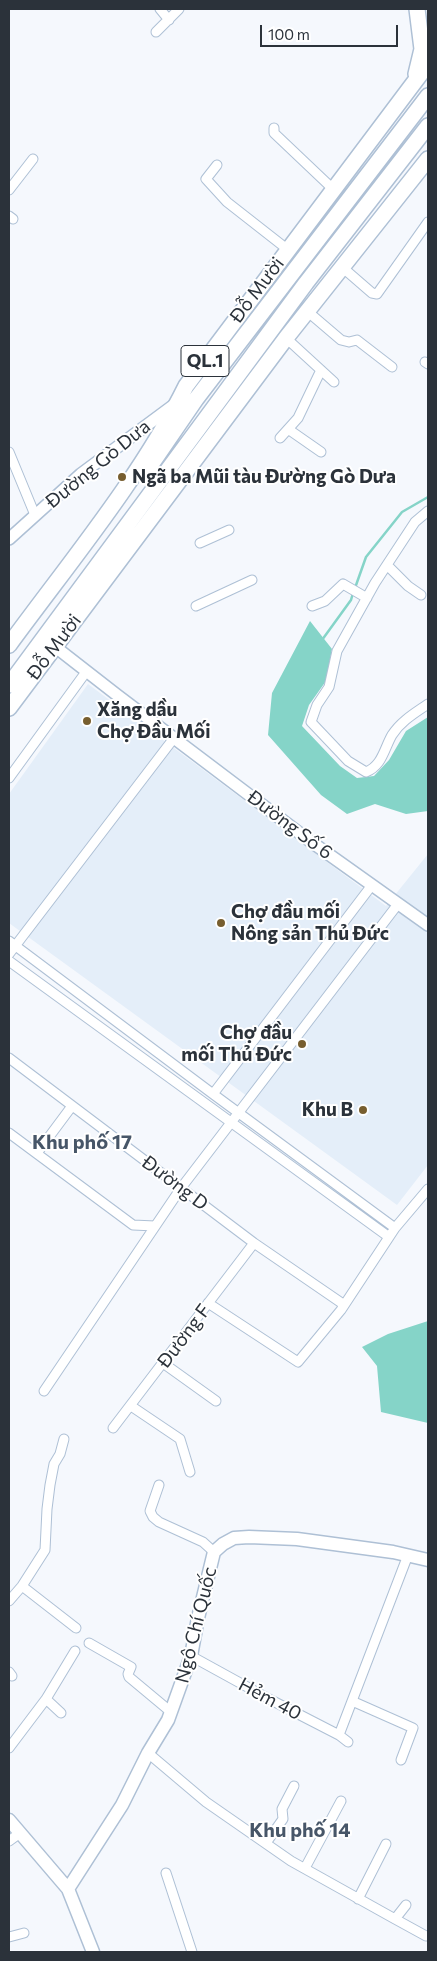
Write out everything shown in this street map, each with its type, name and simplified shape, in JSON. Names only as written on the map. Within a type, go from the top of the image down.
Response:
[{"type":"highway","points":[[413,84],[422,49],[417,9]]},
{"type":"highway","name":"Đỗ Mười","points":[[9,645],[118,496],[167,423],[186,386],[287,249],[428,64]]},
{"type":"highway","name":"QL.1","points":[[288,273],[428,84]]},
{"type":"highway","name":"QL.1","points":[[288,273],[428,96]]},
{"type":"highway","name":"QL.1","points":[[309,285],[428,126]]},
{"type":"highway","name":"QL.1","points":[[309,285],[428,137]]},
{"type":"highway","name":"Đỗ Mười","points":[[9,684],[49,641],[428,159]]},
{"type":"highway","name":"Đỗ Mười","points":[[9,658],[168,442],[195,400],[288,273]]},
{"type":"highway","name":"Đỗ Mười","points":[[9,708],[49,641],[171,468],[213,409],[309,285]]},
{"type":"highway","points":[[171,468],[214,433],[213,409]]},
{"type":"highway","points":[[167,423],[168,442]]},
{"type":"main road","name":"Ngô Chí Quốc","points":[[68,1889],[118,1813],[171,1712],[191,1656],[214,1552],[234,1538],[249,1537],[353,1545],[428,1560]]},
{"type":"main road","points":[[9,1820],[68,1889],[93,1952]]},
{"type":"street","points":[[160,9],[169,20]]},
{"type":"street","points":[[156,32],[179,9]]},
{"type":"street","points":[[274,128],[274,133],[278,138],[333,189]]},
{"type":"street","points":[[9,190],[33,159]]},
{"type":"street","points":[[217,165],[206,179],[227,202],[287,249]]},
{"type":"street","points":[[342,267],[372,293],[377,294],[428,222]]},
{"type":"street","points":[[307,311],[341,340],[349,342],[357,340],[392,367]]},
{"type":"street","points":[[286,338],[334,382]]},
{"type":"street","points":[[280,438],[298,418],[321,370]]},
{"type":"street","points":[[178,402],[195,400]]},
{"type":"street","name":"Đường Gò Dưa","points":[[9,539],[81,474],[178,402]]},
{"type":"street","points":[[288,429],[321,452]]},
{"type":"street","points":[[9,452],[35,515]]},
{"type":"street","points":[[428,511],[415,522],[364,596],[337,651],[329,687],[317,705],[310,722],[348,761],[366,772],[372,770],[383,757],[393,734],[408,717],[428,704]]},
{"type":"street","points":[[200,543],[229,530]]},
{"type":"street","points":[[387,565],[420,595]]},
{"type":"street","points":[[196,606],[252,580]]},
{"type":"street","points":[[312,606],[325,600],[342,584],[364,596]]},
{"type":"street","points":[[9,778],[86,672],[49,641]]},
{"type":"street","name":"Đường Số 6","points":[[86,672],[428,925]]},
{"type":"street","points":[[9,954],[12,943],[174,738]]},
{"type":"street","points":[[212,1094],[372,885]]},
{"type":"street","points":[[44,1391],[181,1188],[398,904]]},
{"type":"street","points":[[12,943],[212,1094],[395,1228]]},
{"type":"street","points":[[9,961],[389,1237]]},
{"type":"street","name":"Đường D","points":[[9,1058],[254,1243],[343,1304]]},
{"type":"street","points":[[36,1153],[72,1106]]},
{"type":"street","points":[[9,1132],[132,1225],[155,1226]]},
{"type":"street","points":[[208,1303],[298,1362],[340,1310],[395,1228],[428,1189]]},
{"type":"street","name":"Đường F","points":[[113,1428],[254,1243]]},
{"type":"street","points":[[163,1363],[216,1401]]},
{"type":"street","points":[[131,1406],[180,1439],[190,1472]]},
{"type":"street","points":[[9,1601],[22,1586],[45,1550],[46,1509],[50,1485],[54,1464],[60,1454],[64,1439]]},
{"type":"street","points":[[159,1485],[150,1511],[153,1517],[159,1522],[203,1542],[214,1552]]},
{"type":"street","points":[[339,1735],[408,1555]]},
{"type":"street","points":[[22,1586],[76,1628]]},
{"type":"street","points":[[89,1643],[130,1666],[128,1674],[130,1677],[171,1712]]},
{"type":"street","points":[[9,1748],[46,1699],[74,1651]]},
{"type":"street","name":"Hẻm 40","points":[[191,1656],[339,1735],[348,1742]]},
{"type":"street","points":[[46,1699],[61,1713]]},
{"type":"street","points":[[352,1701],[414,1728],[401,1760]]},
{"type":"street","points":[[148,1753],[206,1802],[266,1844],[358,1899],[426,1936]]},
{"type":"street","points":[[266,1844],[283,1819],[282,1809],[294,1786]]},
{"type":"street","points":[[305,1868],[341,1800]]},
{"type":"street","points":[[9,1840],[20,1833]]},
{"type":"street","points":[[358,1899],[386,1844]]},
{"type":"street","points":[[166,1873],[192,1952]]},
{"type":"street","points":[[395,1919],[406,1905]]},
{"type":"street","points":[[9,1937],[24,1933]]},
{"type":"shaded area","points":[[310,621],[332,649],[326,681],[309,705],[302,726],[340,766],[357,778],[374,776],[389,760],[406,731],[428,717],[428,811],[406,814],[375,804],[347,814],[321,795],[268,735],[272,693]]},
{"type":"shaded area","name":"Chợ đầu mối Thủ Đức","points":[[88,684],[386,906],[428,854],[428,1165],[397,1205],[9,923],[9,794]]},
{"type":"shaded area","points":[[428,1321],[428,1423],[381,1412],[377,1366],[362,1347],[388,1334]]},
{"type":"waterway","points":[[355,588],[366,557],[402,512],[428,497]]},
{"type":"waterway","points":[[322,640],[351,600],[353,593]]},
{"type":"place","name":"Ngã ba Mũi tàu Đường Gò Dưa","points":[[122,477]]},
{"type":"place","name":"Xăng dầu Chợ Đầu Mối","points":[[87,721]]},
{"type":"place","name":"Chợ đầu mối Nông sản Thủ Đức","points":[[221,923]]},
{"type":"place","name":"Chợ đầu mối Thủ Đức","points":[[302,1044]]},
{"type":"place","name":"Khu B","points":[[363,1110]]},
{"type":"district","name":"Khu phố 17","points":[[82,1142]]},
{"type":"district","name":"Khu phố 14","points":[[300,1830]]}]
